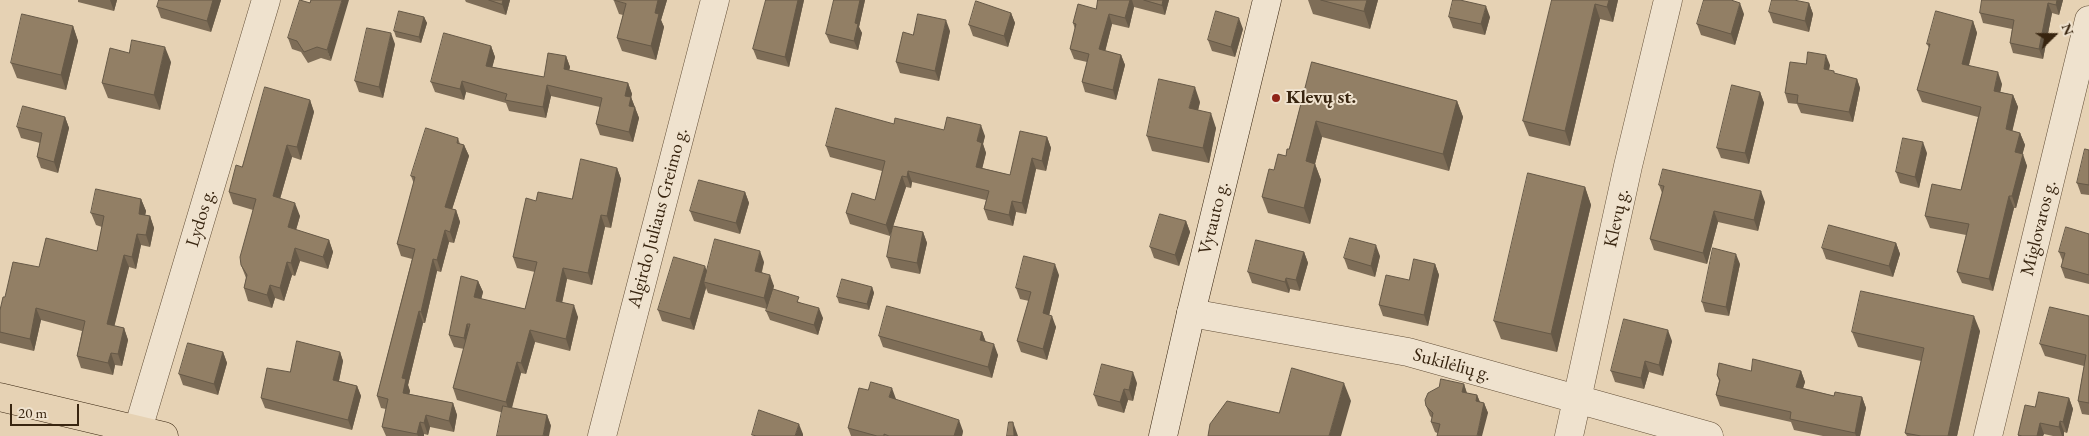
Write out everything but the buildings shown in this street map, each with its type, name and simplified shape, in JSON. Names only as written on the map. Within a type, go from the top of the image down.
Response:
[{"type":"main road","points":[[0,397],[137,433],[164,436]]},
{"type":"street","name":"Lydos g.","points":[[137,433],[266,0]]},
{"type":"street","name":"Algirdo Juliaus Greimo g.","points":[[602,436],[715,0]]},
{"type":"street","name":"Vytauto g.","points":[[1162,436],[1267,0]]},
{"type":"street","name":"Klevų g.","points":[[1569,436],[1628,166],[1668,0]]},
{"type":"street","name":"Miglovaros g.","points":[[1988,436],[2089,20]]},
{"type":"street","name":"Sukilėlių g.","points":[[1191,313],[1408,352],[1578,401],[1710,436]]},
{"type":"place","name":"Klevų st.","points":[[1276,98]]}]
